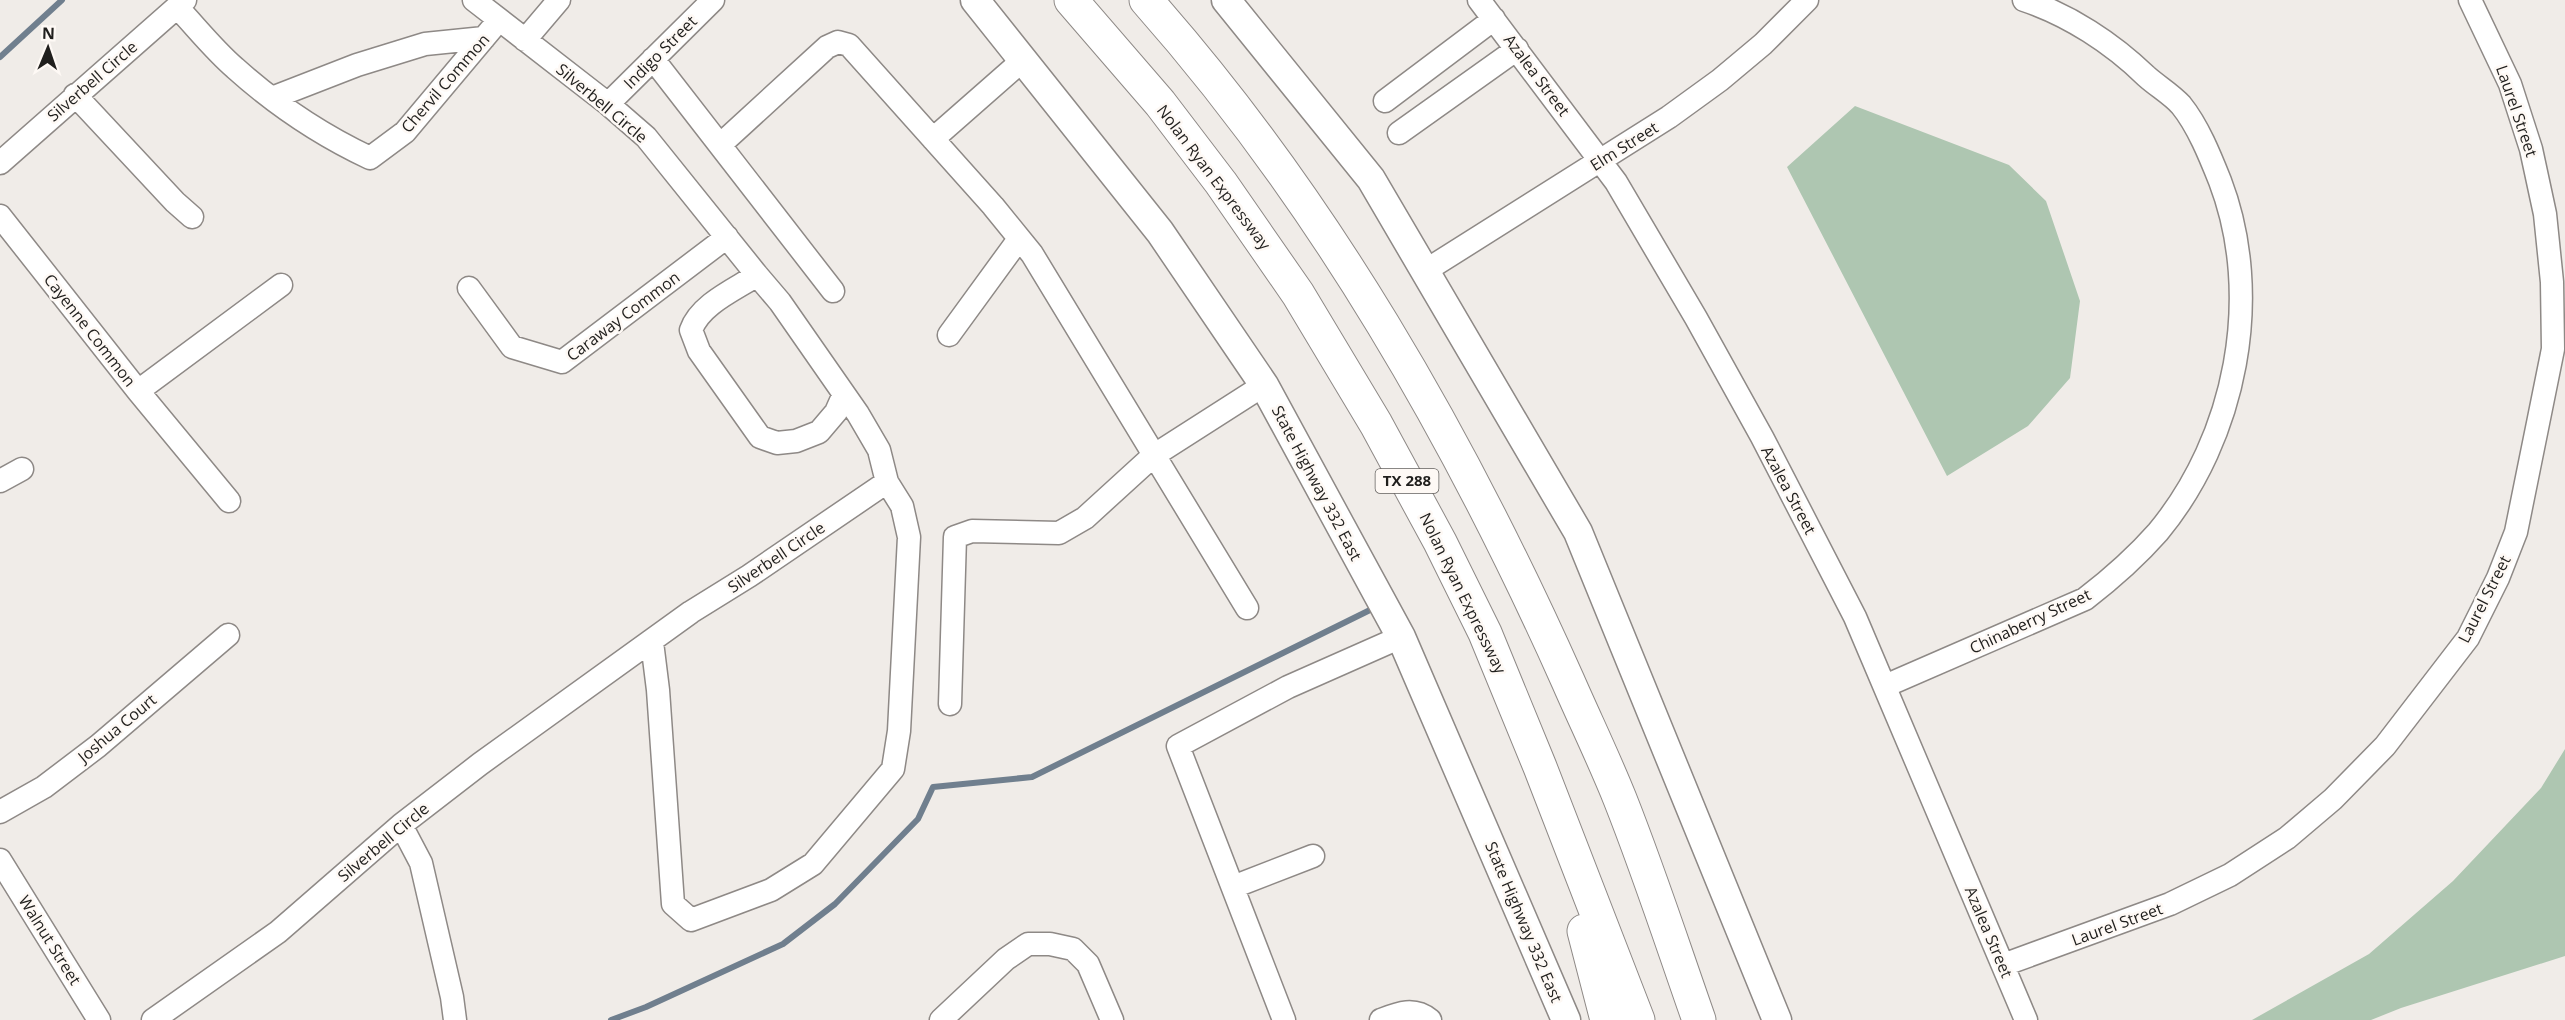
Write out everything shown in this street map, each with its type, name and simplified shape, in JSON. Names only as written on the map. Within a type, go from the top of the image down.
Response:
[{"type":"highway","name":"Nolan Ryan Expressway","points":[[1071,0],[1160,103],[1221,183],[1298,294],[1376,424],[1440,542],[1485,633],[1540,767],[1638,1020]]},
{"type":"highway","name":"TX 288","points":[[1146,0],[1203,67],[1307,206],[1346,264],[1425,396],[1463,466],[1536,608],[1620,798],[1699,1020]]},
{"type":"highway","points":[[1540,767],[1607,1020]]},
{"type":"main road","name":"State Highway 332 East","points":[[975,0],[1160,232],[1264,385],[1401,637],[1566,1020]]},
{"type":"main road","points":[[1226,0],[1371,179],[1578,532],[1777,1020]]},
{"type":"street","name":"Silverbell Circle","points":[[153,1020],[278,932],[401,825],[480,764],[691,612],[749,576],[887,482],[879,450],[844,394],[780,302],[646,138],[608,104],[474,0]]},
{"type":"street","points":[[525,40],[559,0]]},
{"type":"street","name":"Indigo Street","points":[[608,104],[713,0]]},
{"type":"street","name":"Azalea Street","points":[[1479,0],[1601,160],[1696,318],[1762,437],[1850,607],[2026,1020]]},
{"type":"street","name":"Elm Street","points":[[1425,271],[1670,117],[1763,44],[1806,0]]},
{"type":"street","name":"Chinaberry Street","points":[[1885,686],[2085,599],[2111,579],[2158,531],[2178,504],[2210,444],[2231,380],[2240,313],[2240,279],[2234,225],[2217,174],[2198,133],[2180,105],[2129,59],[2092,33],[2046,7],[2024,0]]},
{"type":"street","name":"Laurel Street","points":[[2003,965],[2170,904],[2230,875],[2287,838],[2333,799],[2385,746],[2468,638],[2498,578],[2518,522],[2553,349],[2552,282],[2545,214],[2531,149],[2510,84],[2470,0]]},
{"type":"street","name":"Silverbell Circle","points":[[0,163],[181,3]]},
{"type":"street","points":[[181,3],[233,67],[272,98],[357,65],[425,44],[484,38]]},
{"type":"street","points":[[1385,101],[1494,19]]},
{"type":"street","name":"Chervil Common","points":[[272,98],[290,112],[370,158],[405,132],[499,20]]},
{"type":"street","points":[[720,145],[827,47],[838,42],[849,45],[1032,254],[1247,608]]},
{"type":"street","points":[[1399,133],[1517,49]]},
{"type":"street","points":[[654,59],[833,291]]},
{"type":"street","points":[[933,139],[1023,60]]},
{"type":"street","points":[[75,95],[175,202],[192,217]]},
{"type":"street","name":"Cayenne Common","points":[[0,216],[138,391],[281,285]]},
{"type":"street","name":"Caraway Common","points":[[469,288],[512,347],[562,362],[727,237]]},
{"type":"street","points":[[949,336],[1019,239]]},
{"type":"street","points":[[757,275],[711,305],[699,315],[691,330],[699,351],[760,437],[777,443],[796,441],[819,432],[836,412],[844,394]]},
{"type":"street","points":[[950,704],[955,537],[972,531],[1059,533],[1085,518],[1153,456],[1264,385]]},
{"type":"street","points":[[138,391],[229,501]]},
{"type":"street","points":[[0,482],[22,469]]},
{"type":"street","points":[[652,642],[658,690],[673,904],[691,920],[771,890],[813,864],[893,769],[899,731],[909,537],[902,506],[887,482]]},
{"type":"street","name":"Joshua Court","points":[[0,812],[44,786],[98,746],[228,635]]},
{"type":"street","points":[[1284,1020],[1178,746],[1288,687],[1401,637]]},
{"type":"street","points":[[401,825],[421,863],[452,997],[455,1020]]},
{"type":"street","points":[[1233,887],[1312,856]]},
{"type":"street","name":"Walnut Street","points":[[0,860],[99,1020]]},
{"type":"street","points":[[941,1020],[1006,959],[1028,944],[1050,944],[1073,949],[1088,964],[1112,1020]]},
{"type":"street","points":[[1381,1020],[1401,1013],[1420,1012],[1430,1020]]},
{"type":"green space","points":[[1855,106],[2009,165],[2046,201],[2080,301],[2070,378],[2028,426],[1947,476],[1787,167]]},
{"type":"green space","points":[[2565,749],[2565,956],[2401,1008],[2371,1020],[2252,1020],[2369,954],[2453,881],[2541,788]]},
{"type":"waterway","points":[[0,57],[62,0]]},
{"type":"waterway","points":[[611,1020],[646,1007],[783,944],[835,904],[918,819],[933,787],[1032,777],[1370,610]]}]
